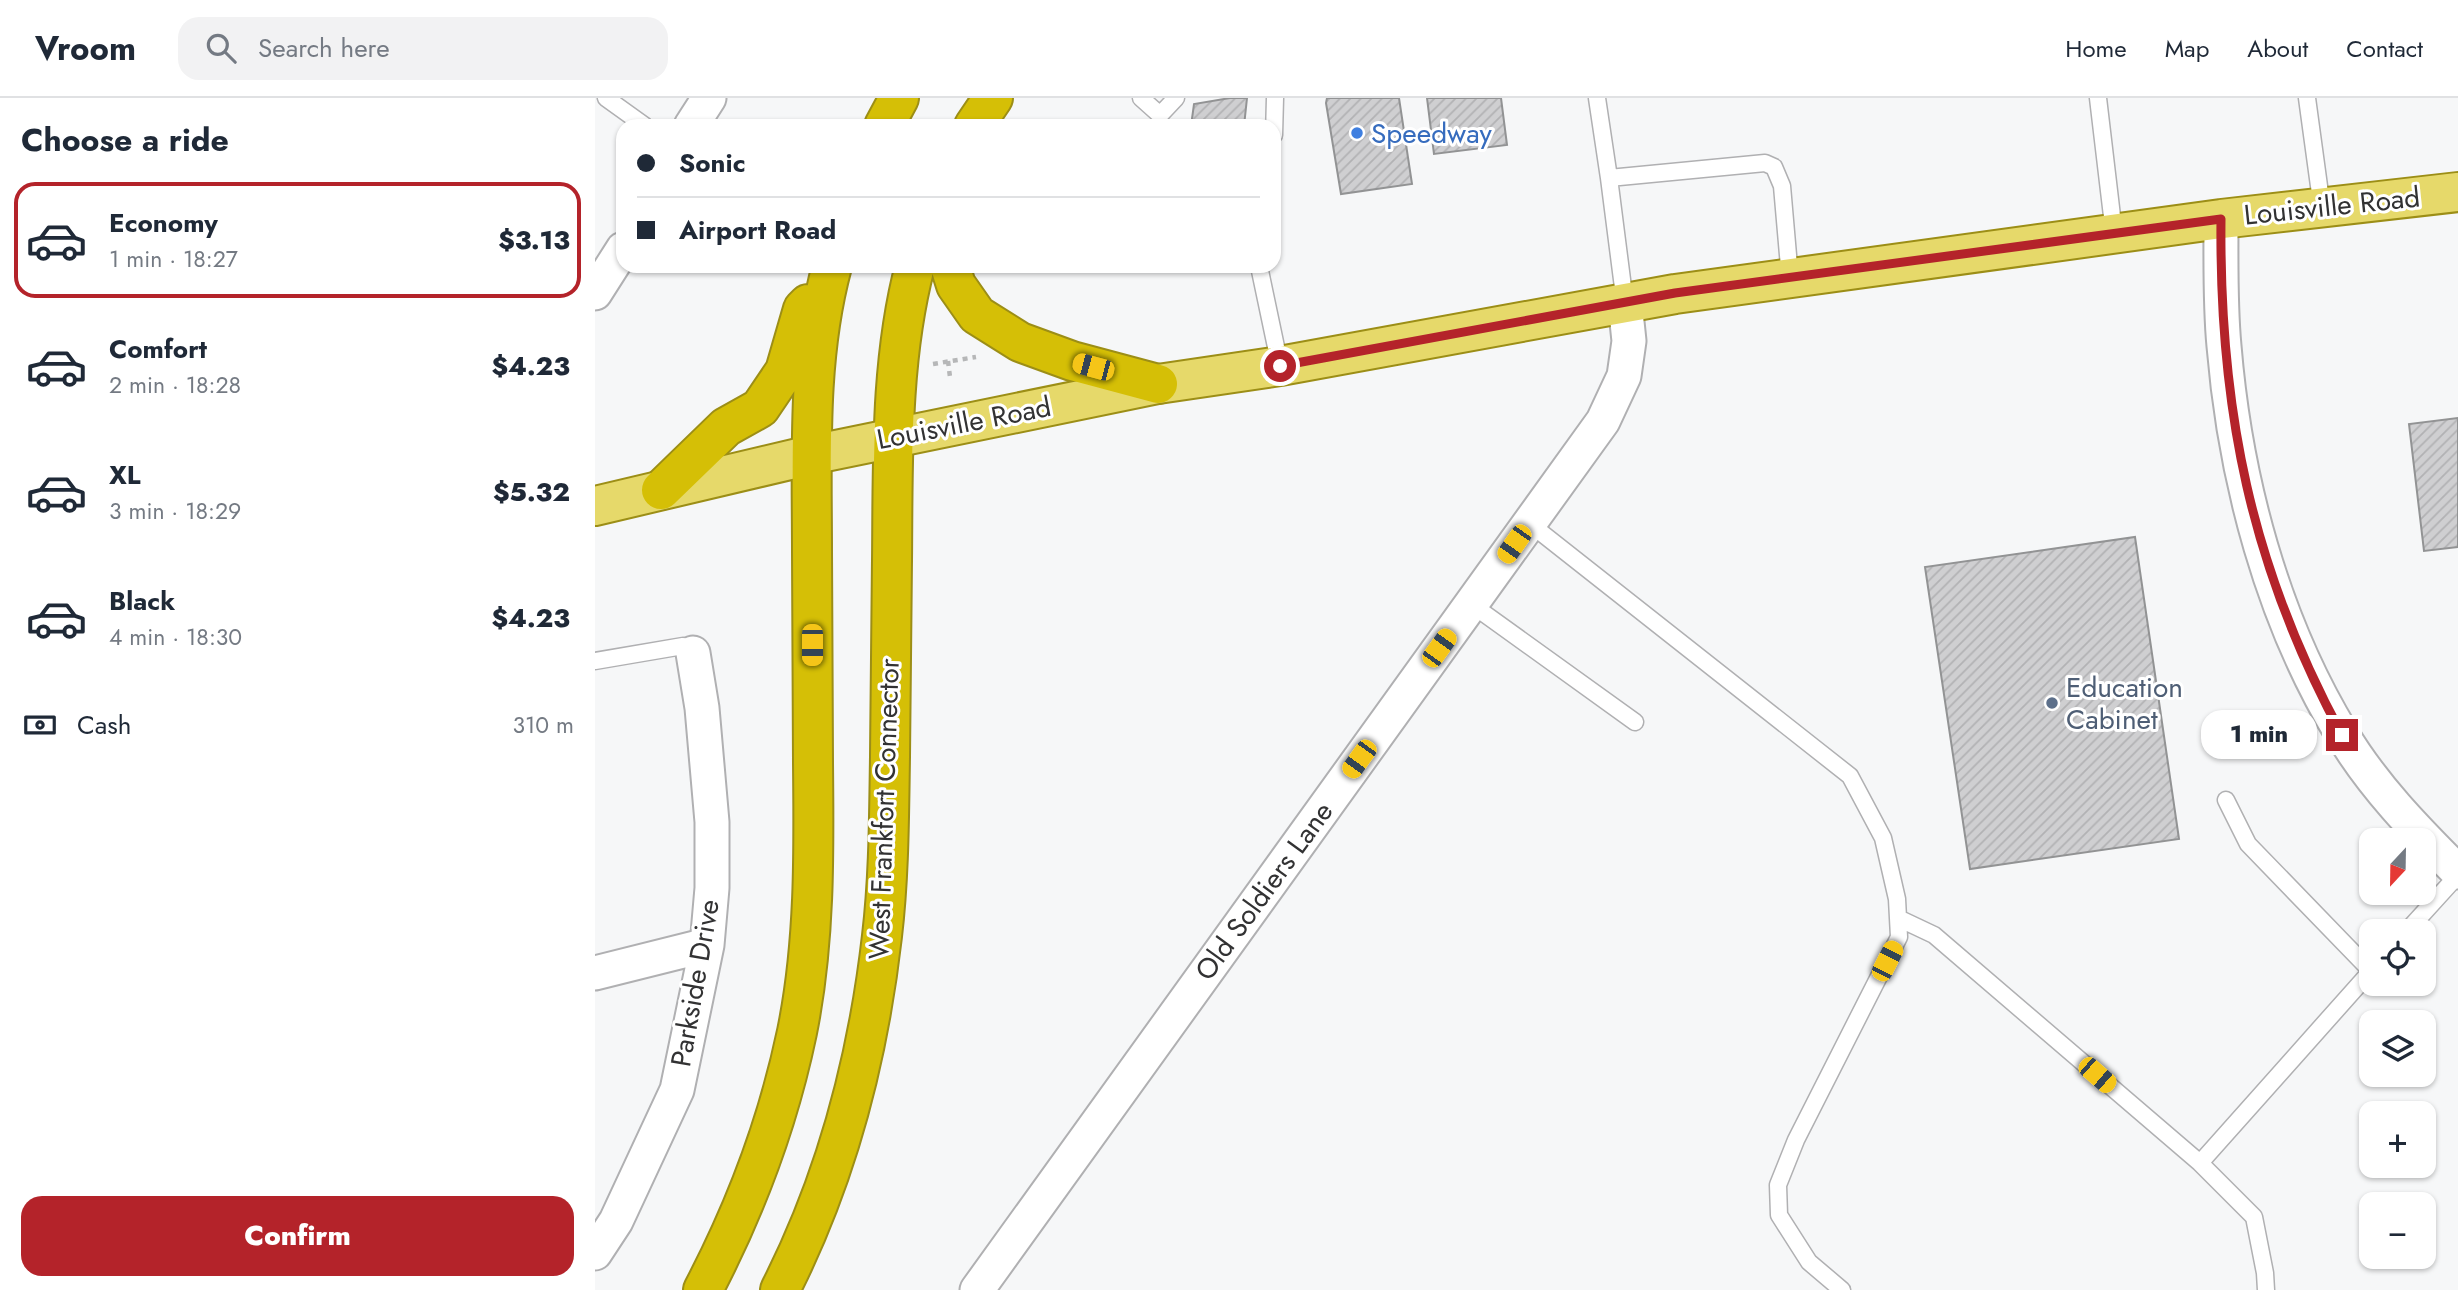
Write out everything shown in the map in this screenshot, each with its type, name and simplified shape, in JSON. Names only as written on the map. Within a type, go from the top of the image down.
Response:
[{"type":"highway","points":[[888,119],[899,98]]},
{"type":"highway","points":[[979,119],[993,98]]},
{"type":"highway","name":"West Frankfort Connector","points":[[780,1290],[812,1222],[835,1157],[861,1064],[874,993],[887,882],[894,437],[904,317],[913,273]]},
{"type":"highway","points":[[952,273],[956,285],[977,315],[1020,342],[1072,361],[1157,384]]},
{"type":"highway","points":[[703,1290],[724,1250],[755,1178],[779,1105],[797,1030],[809,956],[813,844],[811,455],[816,361],[830,274]]},
{"type":"highway","points":[[661,490],[726,427],[760,408],[785,371],[803,309],[830,274]]},
{"type":"main road","name":"Louisville Road","points":[[595,506],[811,455],[1157,384],[1280,366],[1675,293],[2221,219],[2458,192]]},
{"type":"street","points":[[696,119],[709,98]]},
{"type":"street","points":[[2221,219],[2221,304],[2229,387],[2245,480],[2272,580],[2315,684],[2342,735],[2384,793],[2458,873]]},
{"type":"street","points":[[595,293],[616,260]]},
{"type":"street","name":"Old Soldiers Lane","points":[[977,1290],[1603,421],[1624,376],[1629,341],[1625,303]]},
{"type":"street","name":"Parkside Drive","points":[[595,1253],[616,1221],[677,1090],[707,945],[712,888],[712,822],[702,708],[692,653]]},
{"type":"street","points":[[595,973],[707,945]]},
{"type":"lane","points":[[606,98],[635,119]]},
{"type":"lane","points":[[1141,98],[1159,119]]},
{"type":"lane","points":[[1161,119],[1176,98]]},
{"type":"lane","points":[[1274,119],[1275,98]]},
{"type":"lane","points":[[1597,98],[1625,303]]},
{"type":"lane","points":[[2098,98],[2114,233]]},
{"type":"lane","points":[[2307,98],[2322,208]]},
{"type":"lane","points":[[1609,178],[1765,163],[1774,167],[1782,186],[1790,278]]},
{"type":"lane","points":[[1260,273],[1280,366]]},
{"type":"lane","points":[[1529,523],[1850,776],[1883,838],[1897,899],[1899,937],[1796,1140],[1778,1185],[1779,1215],[1809,1262],[1842,1290]]},
{"type":"lane","points":[[1471,604],[1635,722]]},
{"type":"lane","points":[[595,661],[683,646],[692,653]]},
{"type":"lane","points":[[2226,800],[2248,844],[2359,959]]},
{"type":"lane","points":[[2418,919],[2458,873]]},
{"type":"lane","points":[[1898,918],[1934,935],[2200,1163],[2254,1217],[2266,1290]]},
{"type":"lane","points":[[2200,1163],[2359,984]]},
{"type":"path","points":[[925,365],[986,356]]},
{"type":"path","points":[[949,361],[950,377]]},
{"type":"building","points":[[1247,98],[1245,119],[1192,119],[1194,104]]},
{"type":"building","points":[[1327,98],[1399,98],[1412,184],[1341,194]]},
{"type":"building","points":[[1427,98],[1501,98],[1507,145],[1434,154]]},
{"type":"building","points":[[2458,418],[2458,547],[2424,551],[2409,424]]},
{"type":"building","name":"Education Cabinet","points":[[2135,537],[2179,839],[1970,869],[1925,567]]},
{"type":"place","name":"Speedway","points":[[1357,133]]},
{"type":"place","name":"Education Cabinet","points":[[2052,703]]},
{"type":"route","points":[[1280,366],[1675,293],[2221,219],[2220,292],[2224,348],[2245,480],[2257,530],[2282,607],[2315,684],[2342,735]]}]
